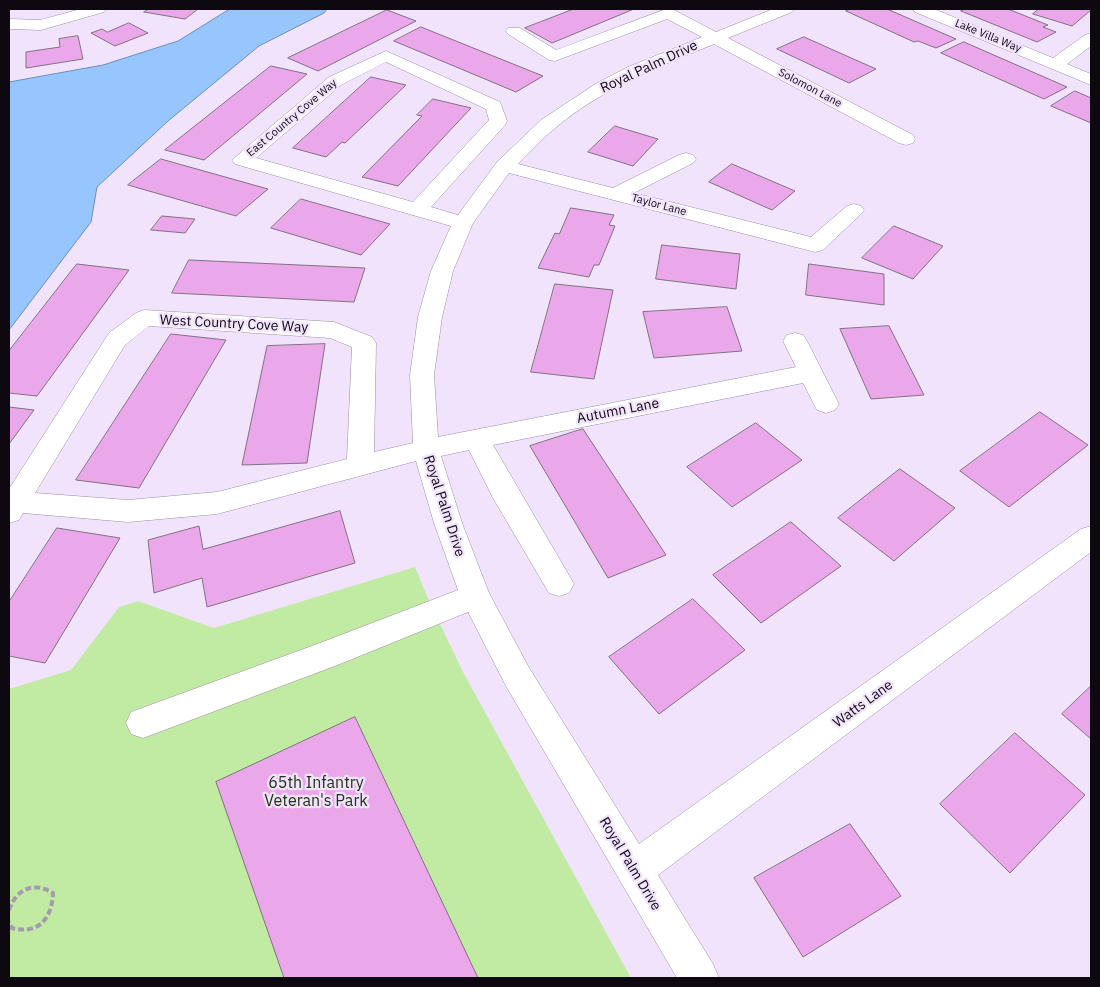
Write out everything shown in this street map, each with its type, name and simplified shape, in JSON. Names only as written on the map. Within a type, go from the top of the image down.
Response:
[{"type":"street","points":[[9,24],[41,24],[98,9]]},
{"type":"street","name":"Royal Palm Drive","points":[[699,978],[517,676],[475,596],[448,523],[426,449],[422,375],[430,317],[442,271],[463,223],[504,166],[548,124],[603,86],[714,37],[786,9]]},
{"type":"street","name":"Lake Villa Way","points":[[921,9],[1091,80]]},
{"type":"street","points":[[514,31],[555,56],[674,11]]},
{"type":"street","name":"Solomon Lane","points":[[674,11],[714,37],[906,139]]},
{"type":"street","points":[[1055,64],[1091,38]]},
{"type":"street","name":"East Country Cove Way","points":[[418,209],[498,121],[494,106],[386,56],[335,81],[242,160],[463,223]]},
{"type":"street","points":[[616,194],[686,158]]},
{"type":"street","name":"Taylor Lane","points":[[504,166],[815,245],[854,210]]},
{"type":"street","name":"West Country Cove Way","points":[[360,466],[364,343],[334,330],[144,318],[117,339],[12,507],[128,512],[217,503],[426,449]]},
{"type":"street","points":[[795,341],[826,404]]},
{"type":"street","name":"Autumn Lane","points":[[426,449],[810,373]]},
{"type":"street","points":[[476,439],[503,490],[558,584]]},
{"type":"street","name":"Watts Lane","points":[[634,870],[1091,537]]},
{"type":"street","points":[[144,723],[329,654],[475,596]]},
{"type":"path","points":[[9,910],[10,904],[20,892],[32,885],[44,886],[52,893],[53,905],[46,919],[35,929],[21,932],[12,928],[9,922]]},
{"type":"green space","name":"65th Infantry Veteran's Park","points":[[415,567],[464,674],[631,978],[9,978],[9,689],[71,670],[119,607],[138,601],[214,628]]},
{"type":"water","points":[[230,9],[327,9],[324,13],[259,46],[168,121],[97,187],[91,222],[9,330],[9,82],[103,65],[178,41]]},
{"type":"building","points":[[149,9],[198,9],[185,19],[144,12]]},
{"type":"building","points":[[574,9],[634,9],[552,43],[525,28]]},
{"type":"building","points":[[851,9],[887,9],[956,39],[936,48],[918,41],[914,42],[846,11]]},
{"type":"building","points":[[965,9],[1008,9],[1048,25],[1043,27],[1056,32],[1037,42],[961,11]]},
{"type":"building","points":[[1039,9],[1091,10],[1072,26],[1033,14]]},
{"type":"building","points":[[387,10],[416,21],[318,71],[288,58]]},
{"type":"building","points":[[129,23],[148,33],[115,46],[91,33],[102,29],[107,32]]},
{"type":"building","points":[[421,27],[543,76],[516,92],[394,41]]},
{"type":"building","points":[[78,36],[83,59],[26,68],[26,52],[60,47],[59,39]]},
{"type":"building","points":[[804,37],[876,69],[849,83],[777,49]]},
{"type":"building","points":[[964,42],[1067,87],[1044,99],[941,53]]},
{"type":"building","points":[[271,66],[307,74],[204,160],[165,150]]},
{"type":"building","points":[[371,77],[406,85],[345,143],[342,142],[326,157],[293,148]]},
{"type":"building","points":[[1075,91],[1091,98],[1091,123],[1051,106]]},
{"type":"building","points":[[433,99],[471,108],[398,186],[362,177],[422,116],[417,115]]},
{"type":"building","points":[[615,126],[658,139],[633,166],[588,152]]},
{"type":"building","points":[[161,159],[268,189],[236,216],[128,185]]},
{"type":"building","points":[[732,164],[795,191],[772,210],[709,182]]},
{"type":"building","points":[[301,199],[390,224],[361,255],[271,228]]},
{"type":"building","points":[[571,208],[614,215],[609,225],[615,226],[599,265],[594,265],[589,277],[538,268],[555,233],[559,234]]},
{"type":"building","points":[[162,216],[195,219],[185,233],[151,230]]},
{"type":"building","points":[[894,226],[943,246],[913,279],[862,258]]},
{"type":"building","points":[[662,245],[740,254],[736,289],[656,279]]},
{"type":"building","points":[[189,260],[365,268],[354,302],[172,293]]},
{"type":"building","points":[[77,264],[129,270],[37,396],[9,393],[9,351]]},
{"type":"building","points":[[809,264],[884,274],[884,305],[806,295]]},
{"type":"building","points":[[555,284],[613,290],[594,379],[531,372]]},
{"type":"building","points":[[727,307],[742,351],[654,358],[643,312]]},
{"type":"building","points":[[889,326],[924,395],[871,399],[840,329]]},
{"type":"building","points":[[171,334],[226,340],[139,488],[76,480]]},
{"type":"building","points":[[325,344],[307,463],[242,465],[267,346]]},
{"type":"building","points":[[9,407],[34,410],[9,444]]},
{"type":"building","points":[[1040,412],[1088,445],[1009,507],[960,471]]},
{"type":"building","points":[[756,423],[802,460],[732,507],[687,467]]},
{"type":"building","points":[[583,429],[666,555],[608,578],[530,446]]},
{"type":"building","points":[[900,469],[955,508],[894,561],[838,518]]},
{"type":"building","points":[[340,511],[355,563],[207,607],[202,578],[154,593],[148,540],[199,526],[203,549]]},
{"type":"building","points":[[791,522],[841,566],[761,623],[713,575]]},
{"type":"building","points":[[57,528],[120,538],[45,663],[9,656],[9,602]]},
{"type":"building","points":[[693,599],[745,650],[659,714],[609,657]]},
{"type":"building","points":[[1091,686],[1091,739],[1062,714]]},
{"type":"building","points":[[355,717],[478,978],[284,978],[216,782]]},
{"type":"building","points":[[1015,733],[1085,795],[1010,873],[940,804]]},
{"type":"building","points":[[850,824],[901,896],[803,957],[754,878]]}]
